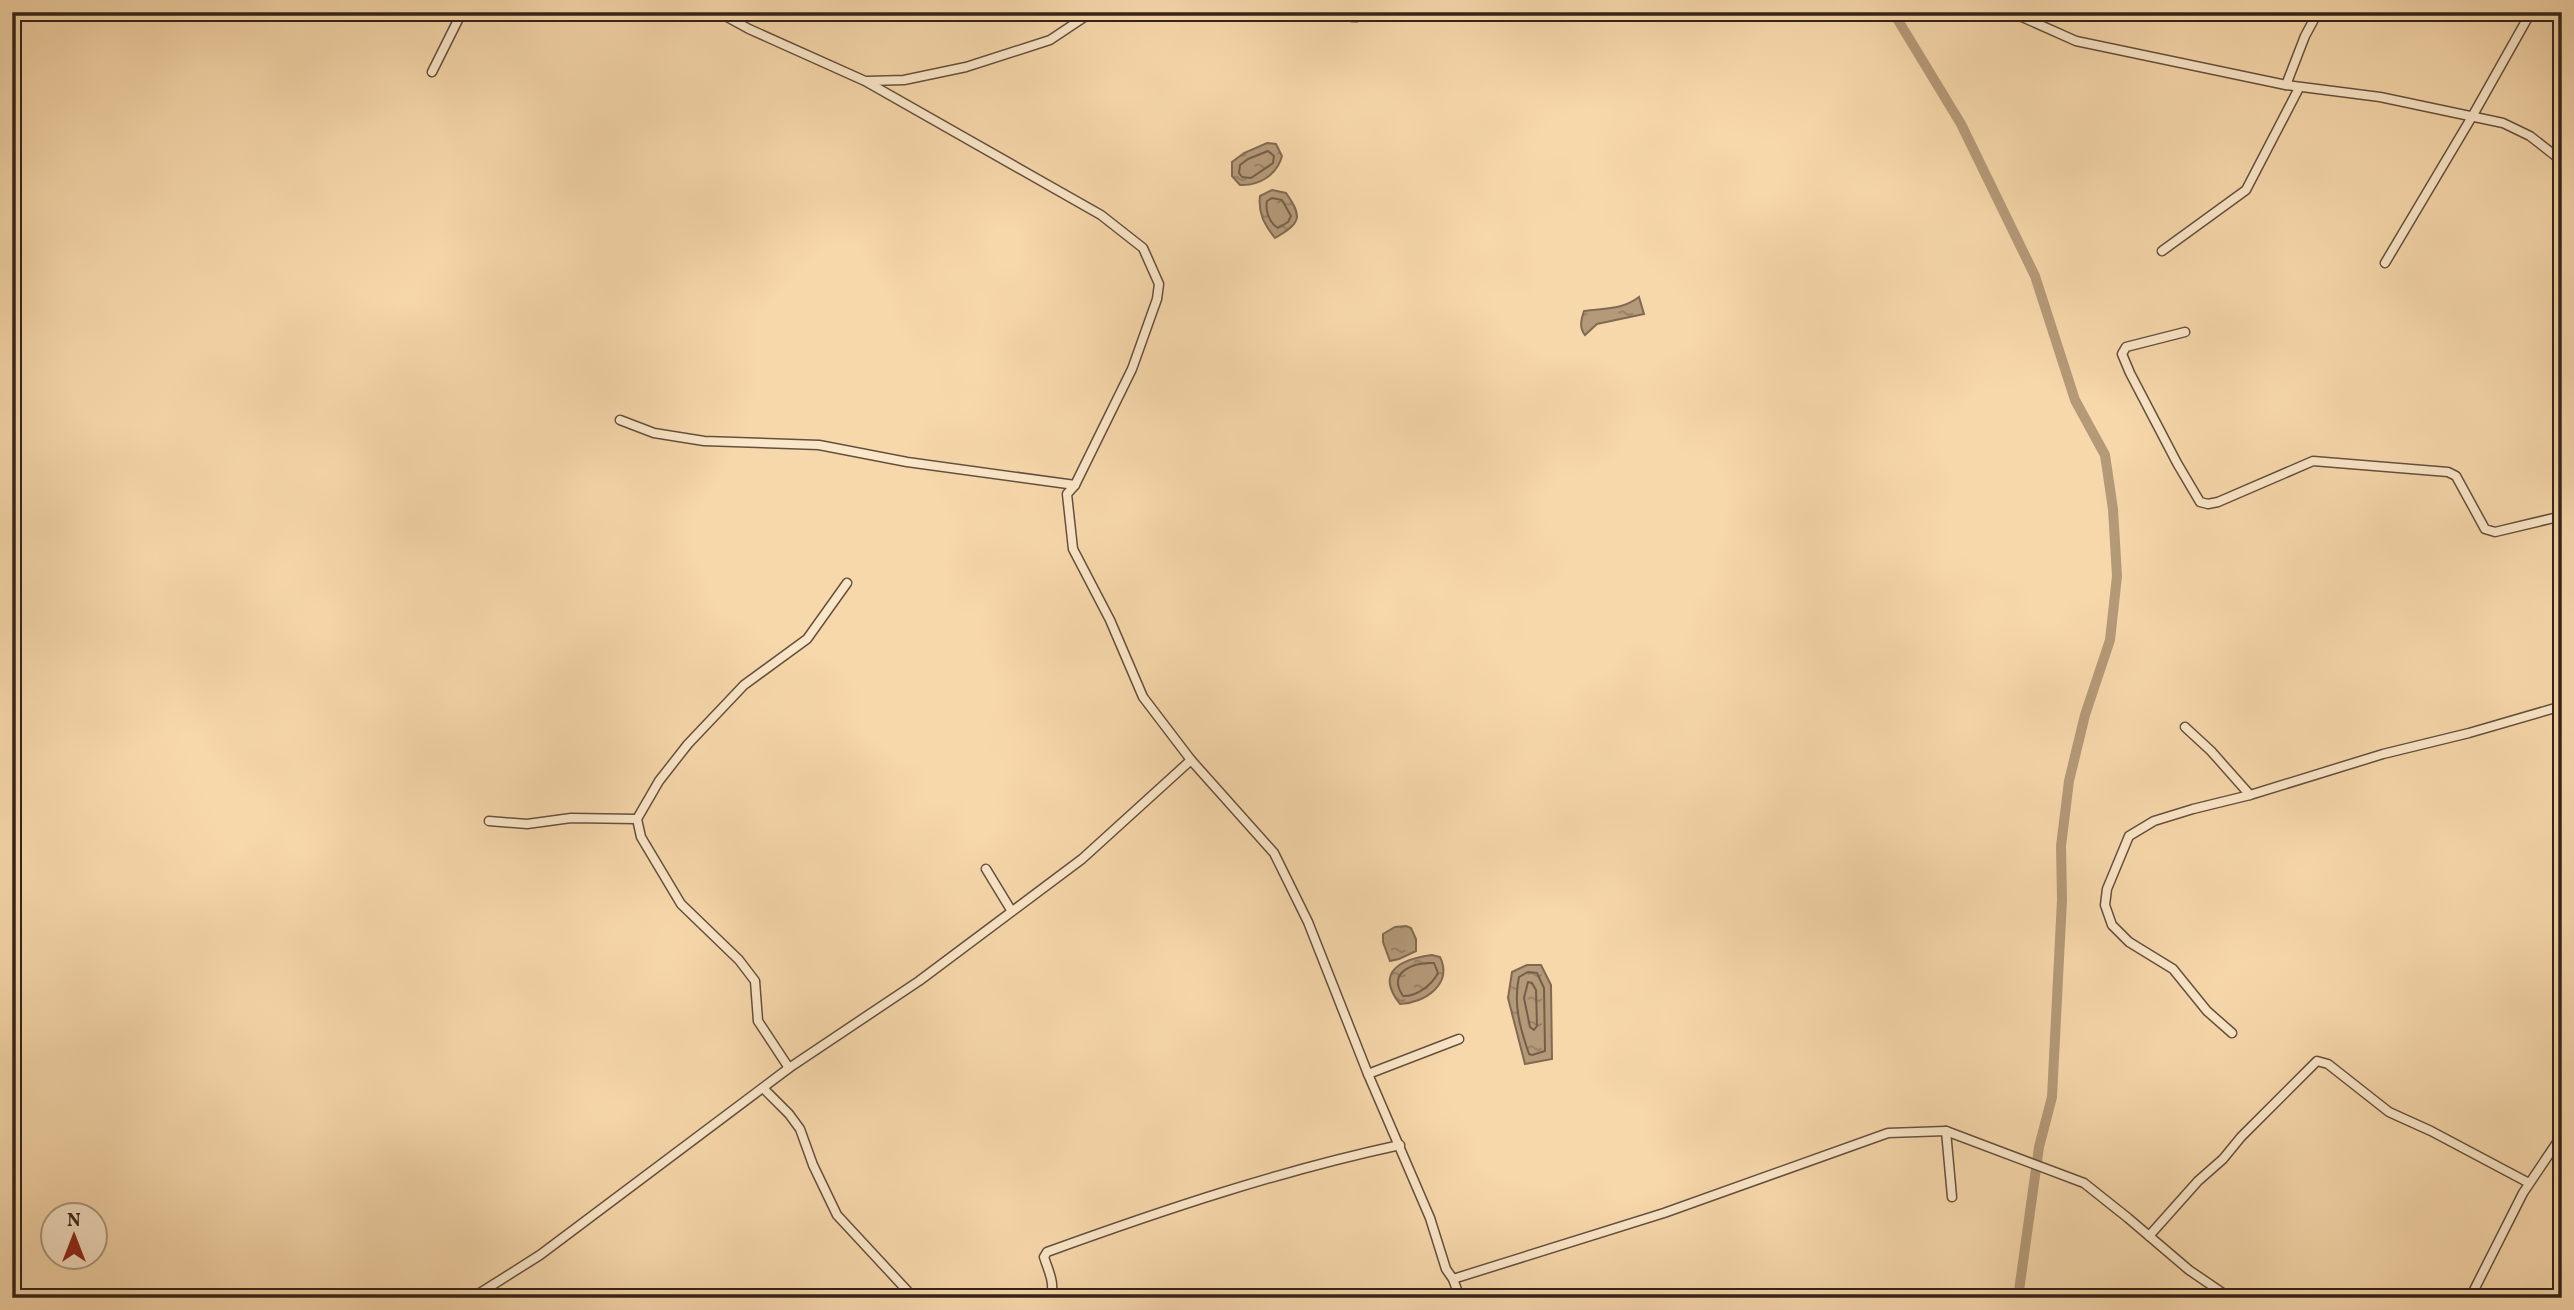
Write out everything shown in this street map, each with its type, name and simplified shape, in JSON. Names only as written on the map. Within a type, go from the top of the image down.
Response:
[{"type":"street","points":[[432,72],[462,12]]},
{"type":"street","points":[[718,12],[749,29],[865,80],[1101,215],[1143,248],[1159,284],[1157,299],[1132,369],[1075,485],[1066,494],[1073,550],[1110,620],[1143,697],[1191,760],[1274,853],[1308,922],[1368,1074],[1430,1218],[1446,1269],[1460,1298]]},
{"type":"street","points":[[865,80],[904,80],[966,67],[1050,40],[1092,12]]},
{"type":"street","points":[[1344,12],[1355,18],[1372,12]]},
{"type":"street","points":[[2011,12],[2076,41],[2300,88],[2380,97],[2503,123],[2530,136],[2562,161]]},
{"type":"street","points":[[2286,85],[2305,36],[2318,12]]},
{"type":"street","points":[[2385,263],[2531,12]]},
{"type":"street","points":[[2162,251],[2246,190],[2300,88]]},
{"type":"street","points":[[2185,332],[2126,347],[2122,354],[2176,463],[2200,502],[2218,502],[2313,461],[2448,472],[2456,476],[2485,529],[2495,533],[2562,516]]},
{"type":"street","points":[[620,420],[654,433],[704,441],[819,445],[907,462],[1075,485]]},
{"type":"street","points":[[789,1068],[758,1021],[755,981],[739,960],[681,904],[640,837],[637,819],[659,781],[688,744],[744,685],[807,639],[847,583]]},
{"type":"street","points":[[2232,1033],[2207,1012],[2174,969],[2129,942],[2112,925],[2105,905],[2107,889],[2129,836],[2154,821],[2383,754],[2562,706]]},
{"type":"street","points":[[2185,727],[2211,751],[2250,795]]},
{"type":"street","points":[[472,1298],[519,1270],[579,1228],[789,1068],[919,981],[1082,859],[1191,760]]},
{"type":"street","points":[[489,821],[527,824],[571,818],[637,819]]},
{"type":"street","points":[[986,869],[1011,910]]},
{"type":"street","points":[[1368,1074],[1459,1039]]},
{"type":"street","points":[[2149,1236],[2198,1181],[2223,1159],[2241,1137],[2317,1061],[2328,1064],[2389,1112],[2529,1183]]},
{"type":"street","points":[[763,1088],[800,1129],[813,1165],[837,1215],[914,1298]]},
{"type":"street","points":[[1453,1279],[1664,1213],[1888,1133],[1946,1131],[2084,1183],[2189,1270],[2230,1298]]},
{"type":"street","points":[[1946,1131],[1952,1197]]},
{"type":"street","points":[[2470,1298],[2529,1183],[2562,1135]]},
{"type":"street","points":[[1050,1298],[1053,1292],[1044,1257],[1047,1252],[1178,1205],[1329,1160],[1400,1145]]},
{"type":"water","points":[[1267,143],[1276,144],[1282,156],[1280,163],[1266,178],[1254,184],[1240,185],[1232,176],[1232,162],[1244,153]]},
{"type":"water","points":[[1272,190],[1286,193],[1297,214],[1297,219],[1290,228],[1275,238],[1265,223],[1260,208],[1260,196]]},
{"type":"water","points":[[1639,297],[1644,314],[1597,324],[1585,335],[1583,332],[1581,324],[1584,311],[1619,306]]},
{"type":"water","points":[[1395,927],[1411,928],[1416,939],[1416,951],[1390,961],[1383,934]]},
{"type":"water","points":[[1432,955],[1440,957],[1443,967],[1440,983],[1427,996],[1400,1004],[1393,993],[1391,975],[1402,964]]},
{"type":"water","points":[[1527,965],[1541,965],[1551,985],[1552,1059],[1525,1064],[1508,998],[1512,972]]},
{"type":"waterway","points":[[1893,12],[1961,124],[2035,276],[2075,400],[2105,455],[2113,509],[2117,576],[2110,640],[2085,715],[2069,781],[2061,846],[2062,900],[2052,1097],[2039,1147],[2018,1298]]}]
